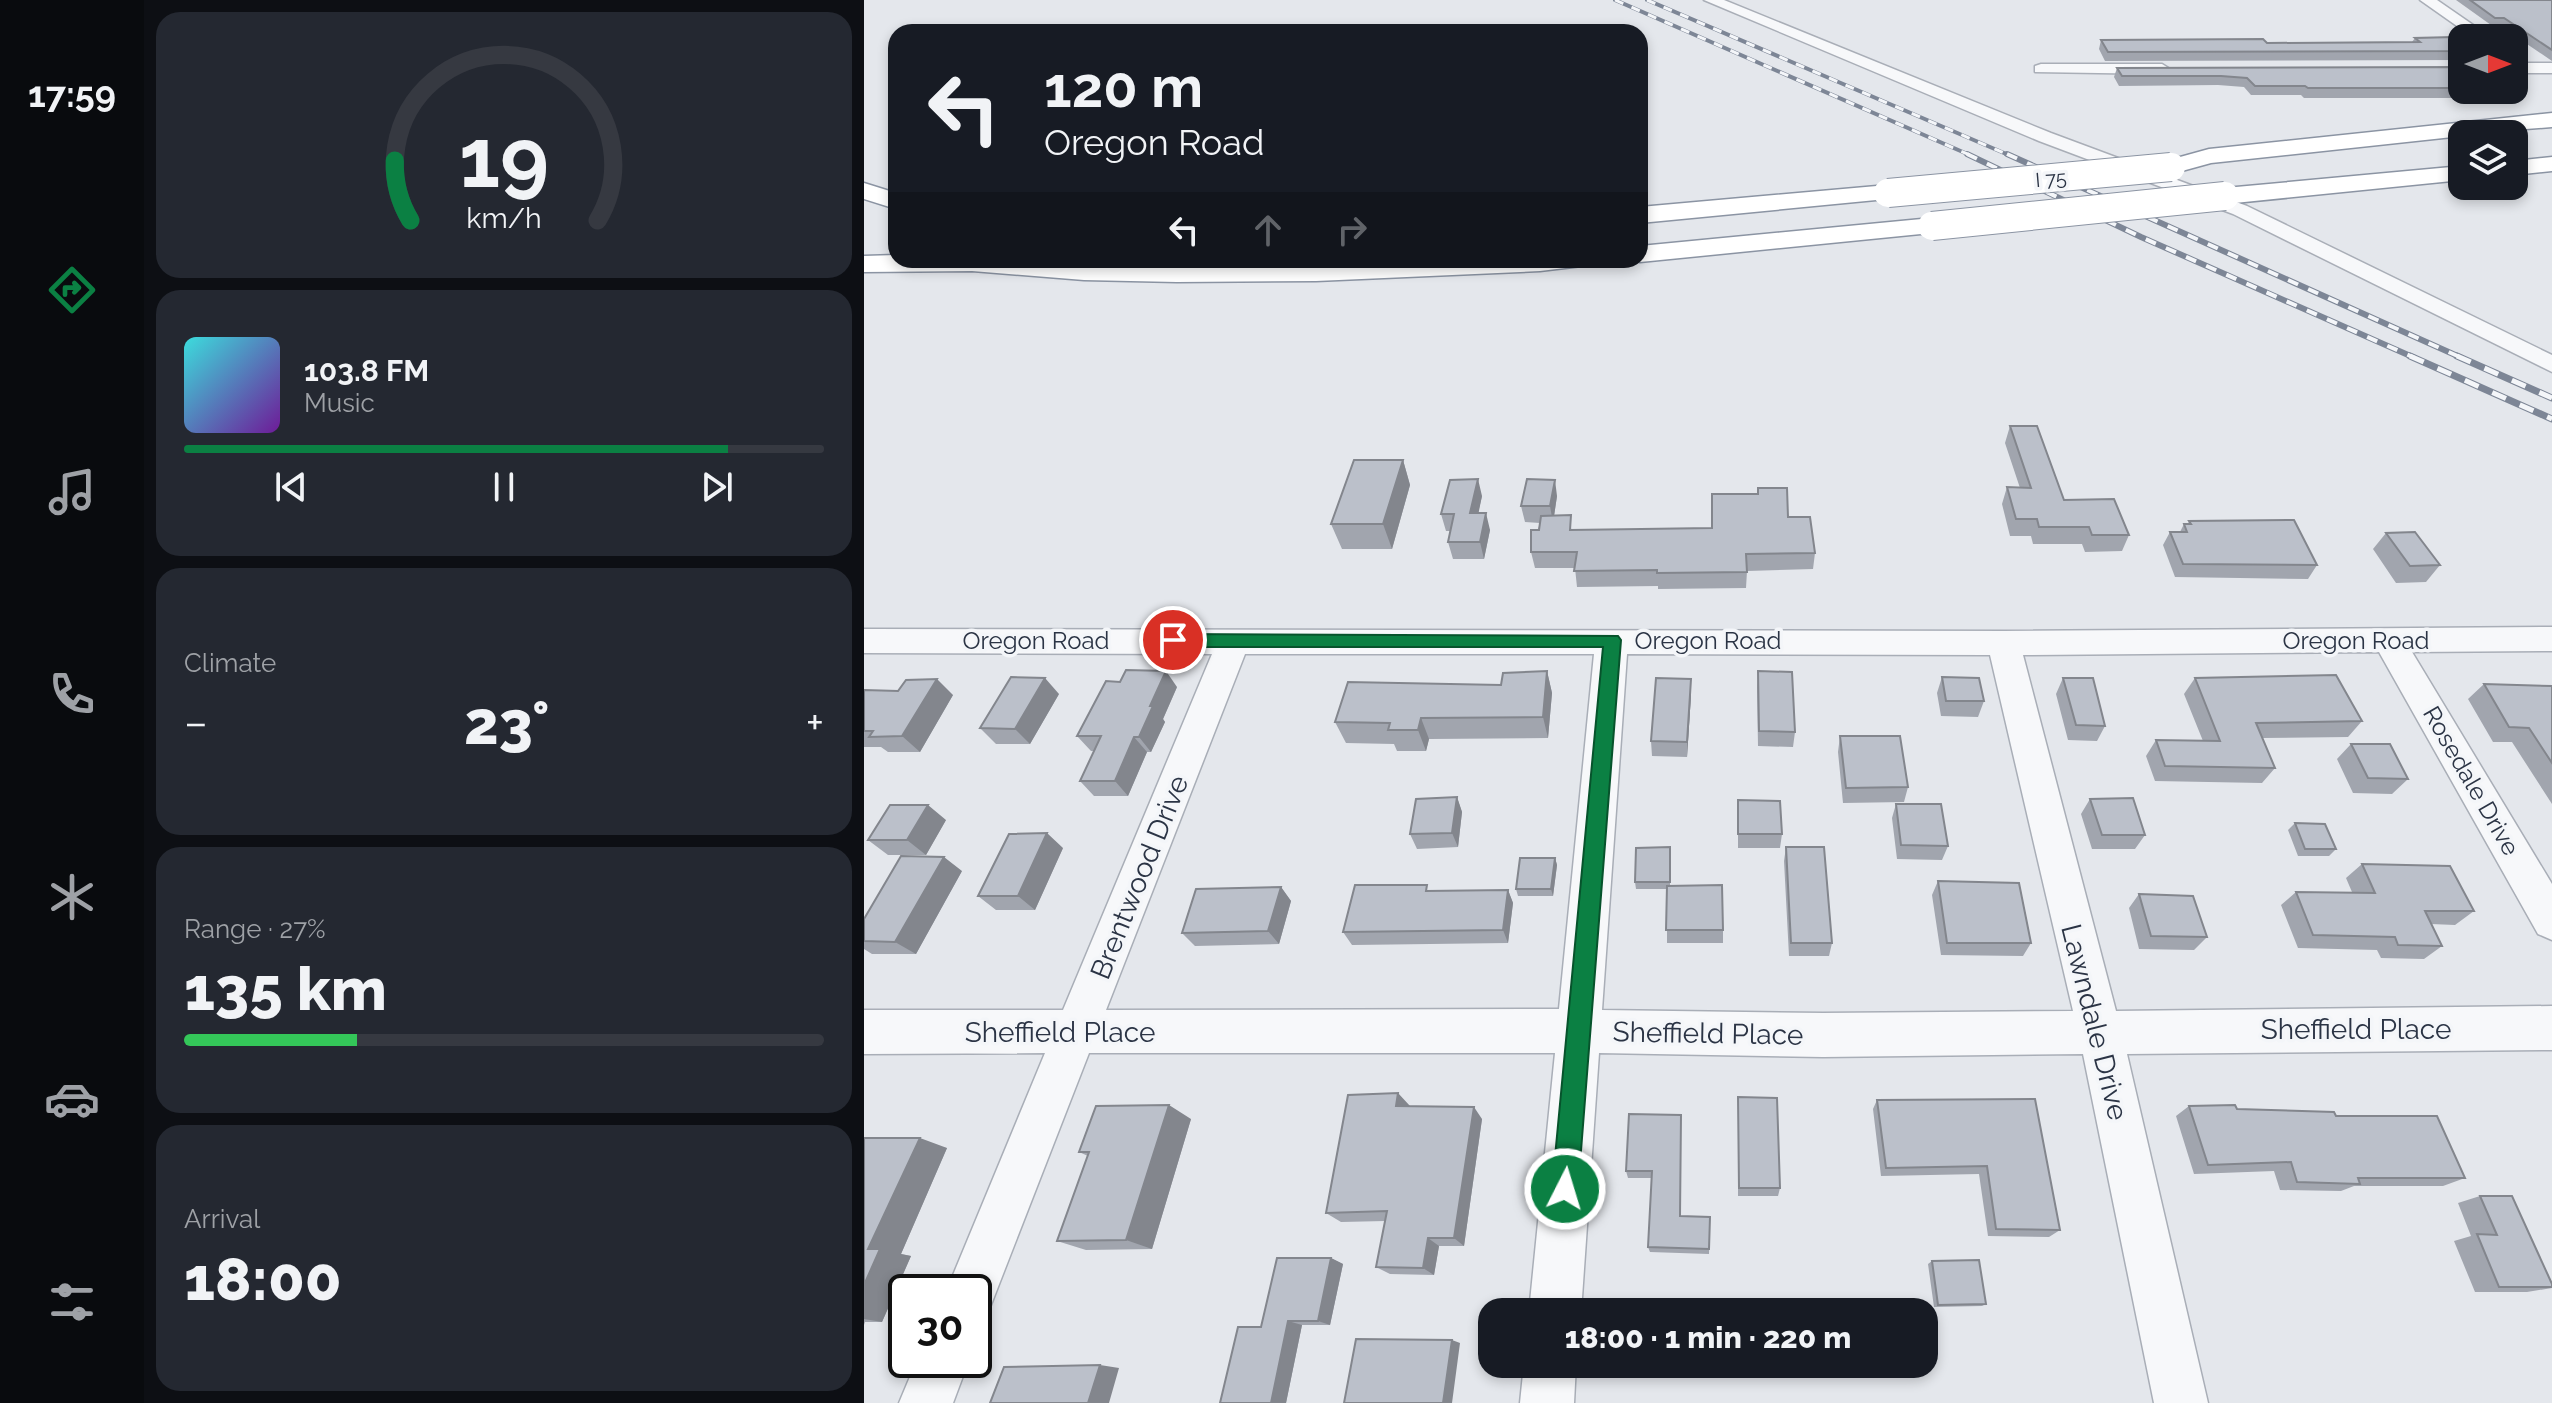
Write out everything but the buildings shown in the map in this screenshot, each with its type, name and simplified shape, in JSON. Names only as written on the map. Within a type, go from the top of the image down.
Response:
[{"type":"highway","points":[[2171,167],[2209,156],[2552,120]]},
{"type":"highway","points":[[2528,134],[2552,132]]},
{"type":"highway","name":"I 75","points":[[1648,214],[2448,141]]},
{"type":"highway","points":[[2528,167],[2552,164]]},
{"type":"highway","name":"I 75","points":[[1648,253],[2448,174]]},
{"type":"highway","points":[[2361,183],[2448,188]]},
{"type":"highway","points":[[2528,184],[2552,183]]},
{"type":"highway","points":[[864,191],[888,199]]},
{"type":"highway","points":[[864,199],[888,201]]},
{"type":"highway","points":[[864,249],[888,253]]},
{"type":"highway","points":[[864,264],[888,263]]},
{"type":"highway","points":[[1044,268],[1209,274],[1439,268]]},
{"type":"street","points":[[1711,0],[2016,125],[2240,210],[2552,365]]},
{"type":"street","points":[[2427,0],[2463,24]]},
{"type":"street","points":[[2528,66],[2552,68]]},
{"type":"street","points":[[2041,69],[2179,69]]},
{"type":"street","name":"Oregon Road","points":[[864,641],[2004,643],[2552,639]]},
{"type":"street","name":"Brentwood Drive","points":[[978,1274],[1234,640]]},
{"type":"street","points":[[1556,1298],[1612,640]]},
{"type":"street","name":"Rosedale Drive","points":[[2389,641],[2552,921]]},
{"type":"street","name":"Lawndale Drive","points":[[2004,643],[2053,852],[2100,1032],[2181,1403]]},
{"type":"street","name":"Sheffield Place","points":[[864,1032],[1579,1031],[1823,1035],[2552,1028]]},
{"type":"street","points":[[926,1403],[936,1378]]},
{"type":"street","points":[[1547,1403],[1549,1378]]},
{"type":"railway","points":[[1615,0],[1972,156]]},
{"type":"railway","points":[[1647,0],[2011,156]]},
{"type":"railway","points":[[1967,154],[2141,237],[2415,358]]},
{"type":"railway","points":[[2007,154],[2462,358]]},
{"type":"railway","points":[[2410,356],[2552,419]]},
{"type":"railway","points":[[2457,356],[2552,398]]},
{"type":"route","points":[[1173,640],[1612,640],[1565,1189]]}]
